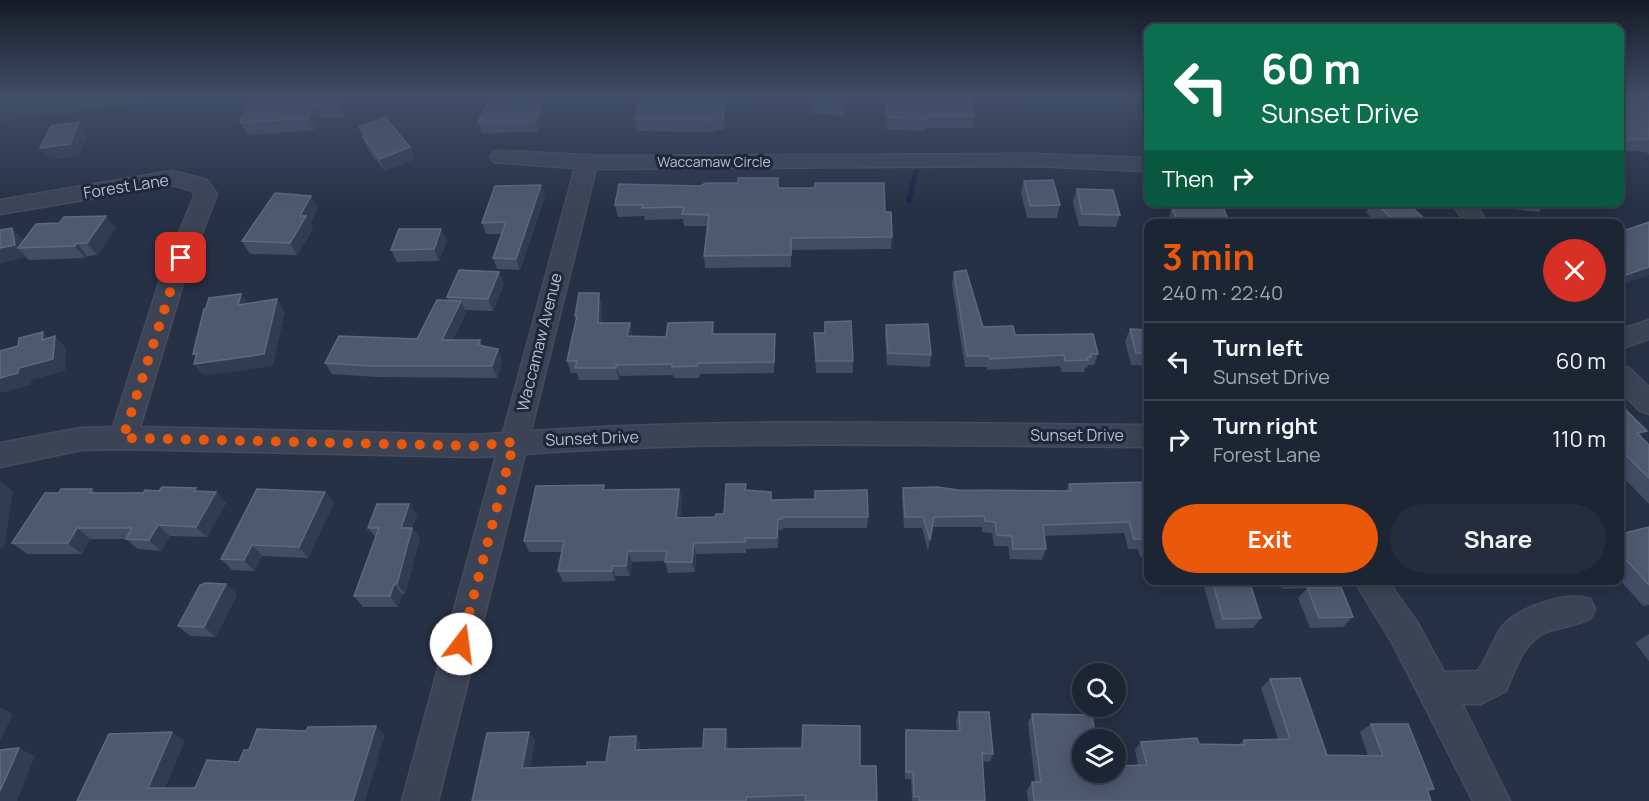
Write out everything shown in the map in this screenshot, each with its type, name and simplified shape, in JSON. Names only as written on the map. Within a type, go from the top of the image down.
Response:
[{"type":"street","name":"Waccamaw Circle","points":[[501,157],[587,162],[1035,160],[1144,164]]},
{"type":"street","name":"Waccamaw Avenue","points":[[420,801],[587,162]]},
{"type":"street","name":"Forest Lane","points":[[0,207],[172,178],[199,185],[206,194],[173,278],[123,438]]},
{"type":"street","points":[[1624,338],[1649,329]]},
{"type":"street","points":[[1624,379],[1649,403]]},
{"type":"street","name":"Sunset Drive","points":[[0,455],[81,439],[123,438],[473,446],[588,438],[786,434],[1144,436]]},
{"type":"street","points":[[1371,585],[1405,633],[1492,801]]},
{"type":"street","points":[[1436,689],[1481,687],[1494,678],[1499,662],[1514,637],[1538,619],[1578,609]]},
{"type":"building","points":[[47,134],[74,134],[70,144],[40,148]]},
{"type":"building","points":[[365,134],[399,134],[410,147],[380,159],[363,137],[366,136]]},
{"type":"building","points":[[1624,134],[1649,134],[1649,139],[1624,140]]},
{"type":"building","points":[[738,178],[778,178],[778,188],[815,188],[815,183],[884,183],[885,212],[891,212],[892,237],[791,238],[791,255],[704,256],[709,215],[682,214],[684,207],[642,208],[643,205],[615,205],[619,184],[700,186],[706,183],[738,183]]},
{"type":"building","points":[[1053,180],[1060,205],[1030,206],[1024,181]]},
{"type":"building","points":[[541,185],[516,259],[493,258],[506,222],[482,223],[495,186]]},
{"type":"building","points":[[1077,189],[1113,190],[1120,215],[1082,214]]},
{"type":"building","points":[[275,193],[311,196],[300,216],[306,216],[290,243],[242,241]]},
{"type":"building","points":[[1223,207],[1228,219],[1177,219],[1172,208]]},
{"type":"building","points":[[1380,207],[1411,207],[1425,219],[1392,219]]},
{"type":"building","points":[[106,216],[87,243],[77,243],[75,246],[18,248],[36,224],[59,223],[64,217]]},
{"type":"building","points":[[1649,222],[1649,267],[1624,276],[1624,231]]},
{"type":"building","points":[[12,228],[15,245],[0,248],[0,230]]},
{"type":"building","points":[[399,229],[441,229],[434,249],[391,250]]},
{"type":"building","points":[[459,270],[499,272],[488,299],[447,297]]},
{"type":"building","points":[[966,270],[983,327],[1013,326],[1015,335],[1093,334],[1098,354],[1090,354],[1091,357],[1087,357],[1088,360],[1065,361],[1064,355],[990,359],[989,356],[967,356],[954,272]]},
{"type":"building","points":[[579,293],[599,293],[598,323],[630,323],[627,336],[666,337],[668,323],[713,322],[712,334],[775,334],[774,362],[698,363],[697,366],[672,367],[672,364],[575,368],[577,361],[567,361],[577,316],[575,316]]},
{"type":"building","points":[[241,294],[238,305],[277,299],[264,354],[194,364],[197,353],[193,354],[209,298]]},
{"type":"building","points":[[437,300],[461,301],[442,340],[480,340],[478,345],[498,349],[492,366],[370,366],[325,363],[339,336],[417,339]]},
{"type":"building","points":[[851,321],[853,361],[816,361],[814,333],[825,333],[825,322]]},
{"type":"building","points":[[928,324],[931,355],[888,353],[886,325]]},
{"type":"building","points":[[1130,329],[1144,330],[1144,353],[1136,353]]},
{"type":"building","points":[[43,332],[42,340],[55,336],[53,359],[19,368],[18,373],[0,378],[0,351],[18,346],[19,338]]},
{"type":"building","points":[[1624,408],[1647,431],[1637,433],[1649,445],[1649,478],[1624,453]]},
{"type":"building","points":[[1144,482],[1144,541],[1143,539],[1134,539],[1129,522],[1043,525],[1046,549],[1013,549],[1012,536],[997,535],[995,522],[985,521],[984,516],[934,517],[930,540],[923,517],[905,517],[903,488],[1071,491],[1069,484]]},
{"type":"building","points":[[726,484],[746,484],[745,490],[771,492],[771,500],[815,499],[815,491],[867,490],[868,517],[782,517],[778,519],[777,538],[745,538],[745,542],[694,543],[692,562],[665,562],[667,551],[628,551],[626,566],[612,566],[612,571],[558,571],[564,541],[524,541],[536,486],[604,485],[603,490],[679,489],[676,518],[715,517],[716,514],[724,514]]},
{"type":"building","points":[[162,487],[196,488],[194,491],[216,492],[196,527],[158,525],[149,540],[126,539],[132,528],[77,528],[68,543],[12,543],[45,493],[59,493],[61,489],[92,489],[89,493],[143,493],[145,490],[159,491]]},
{"type":"building","points":[[257,489],[325,492],[299,547],[252,545],[244,560],[221,559]]},
{"type":"building","points":[[377,504],[409,504],[401,528],[412,528],[397,584],[394,584],[390,596],[354,596],[379,528],[368,528]]},
{"type":"building","points":[[1649,527],[1649,585],[1624,557],[1624,533]]},
{"type":"building","points":[[205,583],[226,584],[204,627],[178,626],[200,585]]},
{"type":"building","points":[[1213,585],[1251,585],[1261,618],[1223,619]]},
{"type":"building","points":[[1307,587],[1341,587],[1353,617],[1319,618]]},
{"type":"building","points":[[1300,678],[1327,755],[1383,756],[1371,724],[1408,724],[1434,789],[1427,789],[1431,801],[1034,801],[1032,782],[1041,782],[1032,714],[1092,717],[1094,729],[1072,729],[1072,783],[1126,783],[1126,766],[1147,765],[1141,742],[1197,738],[1199,744],[1245,745],[1244,740],[1290,739],[1270,679]]},
{"type":"building","points":[[959,712],[989,712],[993,754],[982,753],[985,801],[919,801],[919,796],[914,797],[913,772],[906,772],[906,730],[960,731]]},
{"type":"building","points":[[803,725],[860,726],[860,766],[876,766],[877,801],[805,801],[806,795],[746,797],[746,801],[472,801],[487,733],[529,732],[522,768],[587,766],[587,762],[606,762],[610,737],[636,736],[635,750],[703,748],[704,729],[726,729],[725,749],[802,748]]},
{"type":"building","points":[[376,726],[353,801],[77,801],[109,734],[172,732],[148,788],[195,788],[207,760],[239,762],[244,750],[249,750],[257,729],[306,731],[308,727]]},
{"type":"building","points":[[19,748],[0,791],[0,750]]},
{"type":"waterway","points":[[909,200],[916,172]]},
{"type":"route","points":[[181,258],[123,438],[213,442],[473,446],[514,442],[461,644]]}]
